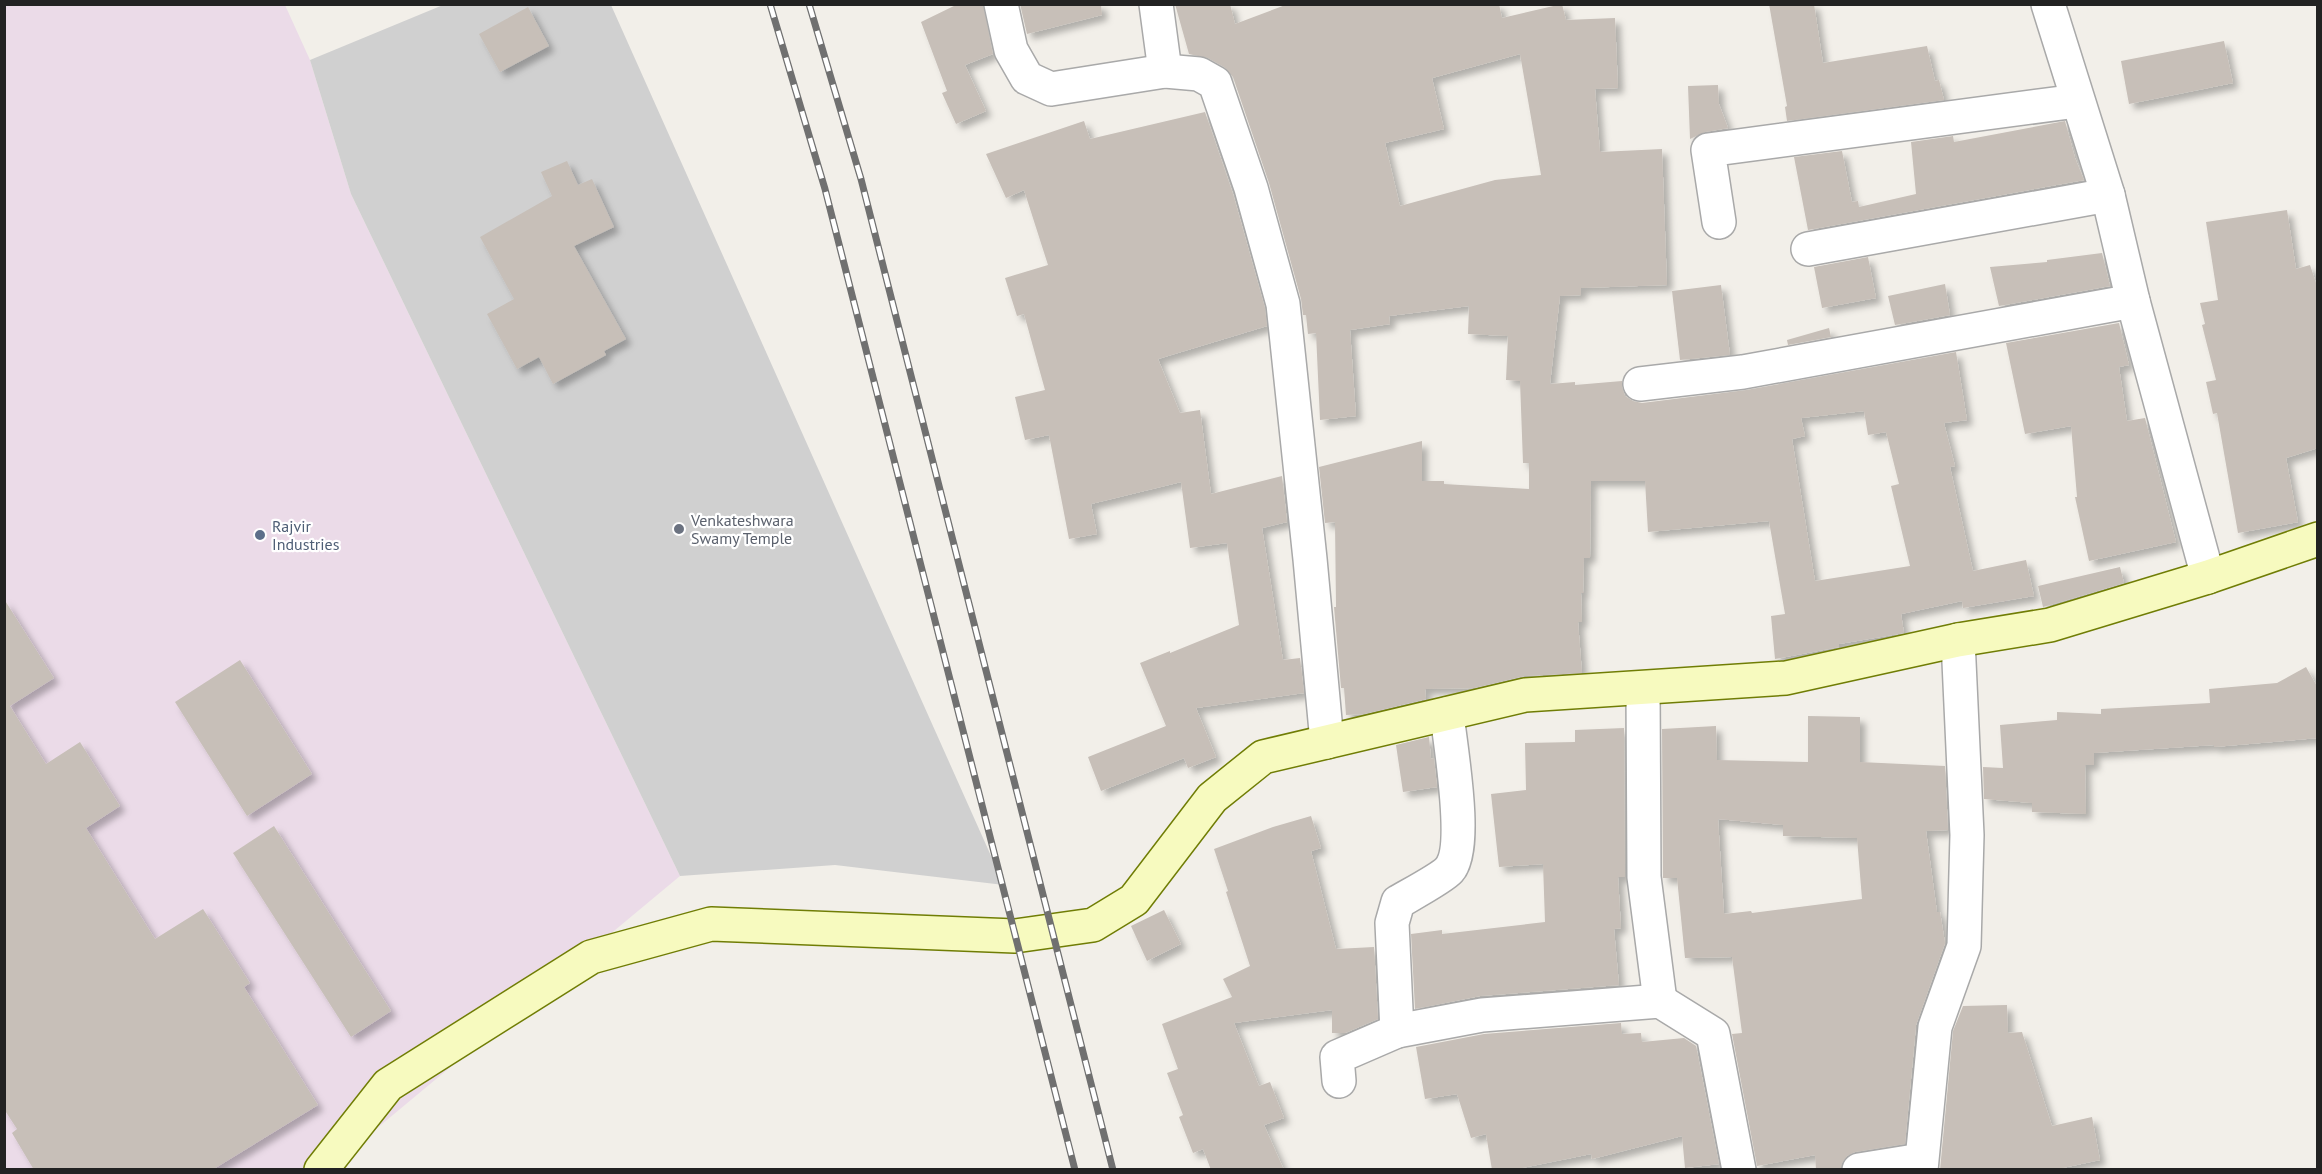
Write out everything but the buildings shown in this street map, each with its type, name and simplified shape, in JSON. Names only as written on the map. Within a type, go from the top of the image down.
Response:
[{"type":"street","points":[[1001,4],[1011,50],[1027,78],[1051,89],[1165,71],[1199,74],[1215,83],[1251,188],[1283,304],[1327,742]]},
{"type":"street","points":[[1156,4],[1165,71]]},
{"type":"street","points":[[2048,4],[2108,195],[2133,301],[2208,577]]},
{"type":"street","points":[[1719,222],[1708,150],[2078,101]]},
{"type":"street","points":[[1808,249],[2108,195]]},
{"type":"street","points":[[1641,384],[1743,372],[2133,301]]},
{"type":"street","points":[[321,1170],[388,1085],[591,957],[711,924],[1015,936],[1093,925],[1134,900],[1212,798],[1263,757],[1525,695],[1786,678],[1958,640],[2049,625],[2208,577],[2318,539]]},
{"type":"street","points":[[1859,1170],[1921,1165],[1935,1027],[1964,946],[1967,835],[1958,640]]},
{"type":"street","points":[[1642,688],[1644,877],[1660,1001]]},
{"type":"street","points":[[1396,1031],[1392,923],[1398,902],[1449,871],[1456,856],[1459,830],[1447,714]]},
{"type":"street","points":[[1339,1081],[1337,1057],[1396,1031],[1482,1015],[1660,1001],[1713,1034],[1739,1170]]},
{"type":"shaded area","name":"Rajvir Industries","points":[[5,5],[285,5],[310,60],[351,194],[680,876],[328,1169],[5,1170]]},
{"type":"shaded area","name":"Venkateshwara Swamy Temple","points":[[443,5],[611,5],[1004,885],[835,865],[680,876],[351,194],[310,60]]},
{"type":"railway","points":[[770,4],[825,189],[1075,1170]]},
{"type":"railway","points":[[809,4],[861,179],[1113,1170]]},
{"type":"place","name":"Venkateshwara Swamy Temple","points":[[679,529]]},
{"type":"place","name":"Rajvir Industries","points":[[260,535]]}]
